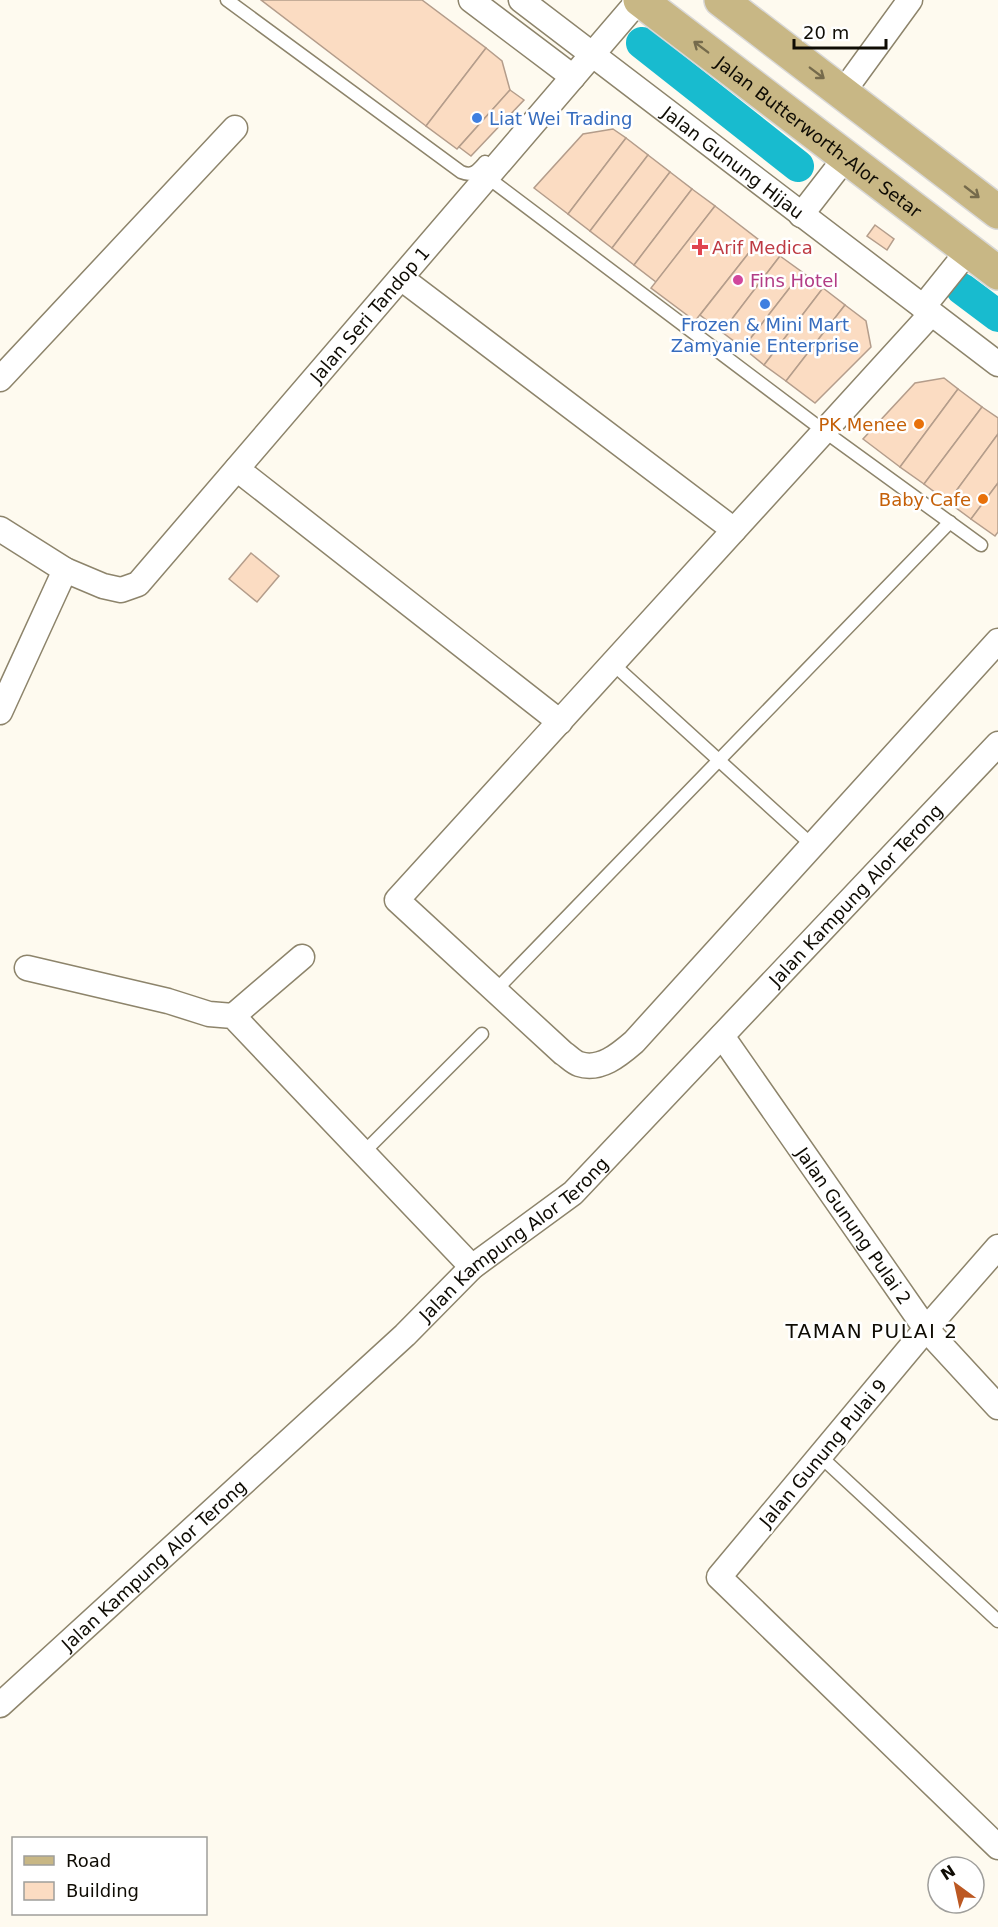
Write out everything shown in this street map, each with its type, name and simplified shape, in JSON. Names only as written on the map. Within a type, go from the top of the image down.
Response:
[{"type":"main road","points":[[721,0],[998,212]]},
{"type":"main road","name":"Jalan Butterworth-Alor Setar","points":[[633,7],[846,157],[998,273]]},
{"type":"street","points":[[471,0],[569,74]]},
{"type":"street","name":"Jalan Gunung Hijau","points":[[521,0],[597,50],[801,215],[998,364]]},
{"type":"street","points":[[843,92],[910,0]]},
{"type":"street","name":"Jalan Seri Tandop 1","points":[[65,570],[103,586],[121,590],[138,584],[487,177],[569,74],[597,50],[633,7]]},
{"type":"street","points":[[0,379],[235,128]]},
{"type":"street","points":[[801,215],[846,157]]},
{"type":"street","points":[[968,251],[927,311],[824,431],[397,900],[563,1053],[579,1064],[598,1065],[616,1057],[634,1042],[998,641]]},
{"type":"street","points":[[401,278],[734,530]]},
{"type":"street","points":[[237,469],[560,722]]},
{"type":"street","points":[[0,529],[65,570],[0,712]]},
{"type":"street","name":"Jalan Kampung Alor Terong","points":[[0,1705],[405,1335],[472,1267],[573,1193],[998,744]]},
{"type":"street","points":[[234,1016],[302,957]]},
{"type":"street","points":[[27,968],[168,1001],[209,1014],[234,1016],[472,1267]]},
{"type":"street","name":"Jalan Gunung Pulai 2","points":[[722,1036],[926,1329],[998,1407]]},
{"type":"street","name":"Jalan Gunung Pulai 9","points":[[998,1246],[719,1576],[998,1846]]},
{"type":"lane","points":[[227,0],[466,174],[479,170],[569,74]]},
{"type":"lane","points":[[487,177],[824,431],[981,545]]},
{"type":"lane","points":[[495,991],[950,522]]},
{"type":"lane","points":[[613,664],[813,845]]},
{"type":"lane","points":[[363,1153],[482,1034]]},
{"type":"lane","points":[[820,1456],[998,1621]]},
{"type":"building","points":[[261,0],[422,0],[486,48],[426,126]]},
{"type":"building","points":[[486,48],[502,61],[510,90],[457,149],[426,126]]},
{"type":"building","points":[[510,90],[524,100],[471,156],[459,147]]},
{"type":"building","points":[[613,129],[626,138],[568,214],[534,188],[583,134]]},
{"type":"building","points":[[626,138],[648,155],[590,231],[568,214]]},
{"type":"building","points":[[648,155],[670,172],[612,248],[590,231]]},
{"type":"building","points":[[670,172],[692,189],[634,265],[612,248]]},
{"type":"building","points":[[692,189],[715,206],[656,282],[634,265]]},
{"type":"building","points":[[715,206],[759,240],[695,321],[651,288]]},
{"type":"building","points":[[875,225],[894,239],[887,250],[867,236]]},
{"type":"building","points":[[759,240],[780,256],[722,332],[700,315]]},
{"type":"building","points":[[780,256],[802,272],[743,348],[722,332]]},
{"type":"building","points":[[802,272],[823,288],[764,365],[743,348]]},
{"type":"building","points":[[823,288],[845,305],[786,381],[764,365]]},
{"type":"building","points":[[845,305],[866,321],[871,347],[815,403],[786,381]]},
{"type":"building","points":[[944,378],[958,389],[900,467],[863,439],[915,383]]},
{"type":"building","points":[[958,389],[982,407],[924,484],[900,467]]},
{"type":"building","points":[[982,407],[998,418],[998,434],[948,502],[924,484]]},
{"type":"building","points":[[998,434],[998,483],[971,519],[948,502]]},
{"type":"building","points":[[998,483],[998,532],[995,536],[971,519]]},
{"type":"building","points":[[251,553],[279,576],[257,602],[229,579]]},
{"type":"waterway","points":[[642,43],[798,166]]},
{"type":"waterway","points":[[962,289],[998,316]]},
{"type":"place","name":"Liat Wei Trading","points":[[477,118]]},
{"type":"place","name":"Arif Medica","points":[[700,247]]},
{"type":"place","name":"Fins Hotel","points":[[738,280]]},
{"type":"place","name":"Frozen & Mini Mart Zamyanie Enterprise","points":[[765,304]]},
{"type":"place","name":"PK Menee","points":[[919,424]]},
{"type":"place","name":"Baby Cafe","points":[[983,499]]},
{"type":"district","name":"TAMAN PULAI 2","points":[[872,1331]]}]
